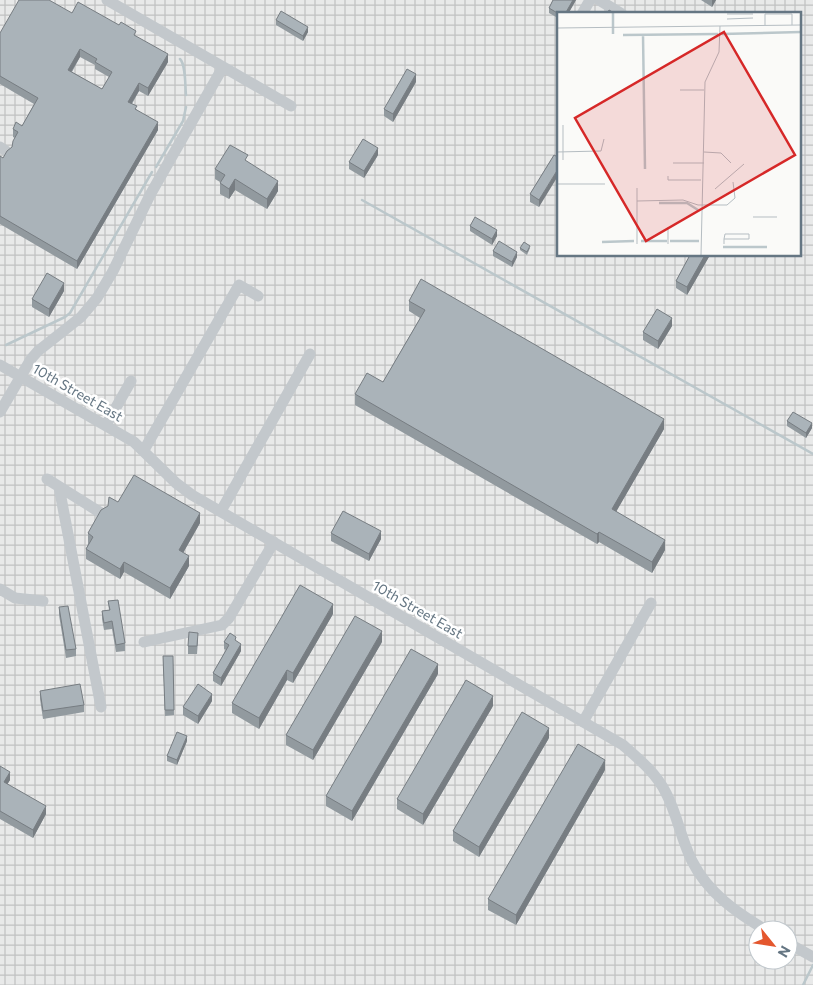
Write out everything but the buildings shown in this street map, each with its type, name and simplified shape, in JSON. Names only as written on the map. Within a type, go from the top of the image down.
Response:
[{"type":"street","points":[[107,0],[291,106]]},
{"type":"street","points":[[583,12],[590,0]]},
{"type":"street","points":[[599,0],[619,12]]},
{"type":"street","points":[[0,412],[31,359],[38,351],[81,317],[97,298],[150,195],[224,67]]},
{"type":"street","points":[[144,450],[239,285],[258,296]]},
{"type":"street","points":[[221,511],[310,354]]},
{"type":"street","name":"10th Street East","points":[[0,365],[134,442],[176,483],[221,511],[622,746],[649,769],[667,794],[692,861],[707,884],[725,903],[751,920]]},
{"type":"street","points":[[106,426],[131,381]]},
{"type":"street","points":[[47,480],[101,512]]},
{"type":"street","points":[[59,486],[101,707]]},
{"type":"street","points":[[144,642],[222,625],[274,542]]},
{"type":"street","points":[[0,589],[15,598],[43,602]]},
{"type":"street","points":[[583,722],[651,603]]},
{"type":"street","points":[[798,949],[813,957]]},
{"type":"shaded area","points":[[0,0],[813,0],[813,985],[0,985]]},
{"type":"waterway","points":[[180,59],[184,71],[186,95]]},
{"type":"waterway","points":[[156,167],[183,121],[186,107]]},
{"type":"waterway","points":[[6,345],[70,313],[152,172]]},
{"type":"waterway","points":[[362,200],[813,454]]},
{"type":"waterway","points":[[803,985],[813,965]]}]
